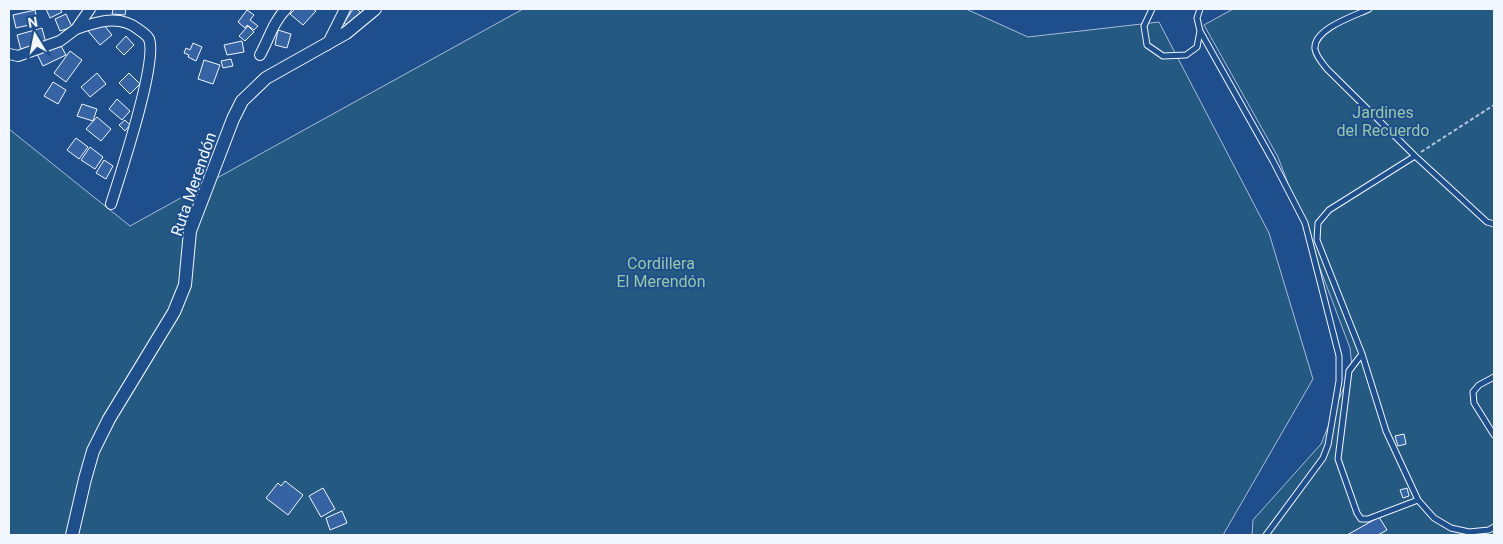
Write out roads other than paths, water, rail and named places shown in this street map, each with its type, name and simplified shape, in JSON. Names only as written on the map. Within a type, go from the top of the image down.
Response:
[{"type":"street","points":[[9,54],[18,56],[60,41],[76,29],[90,9]]},
{"type":"street","points":[[260,55],[270,38],[276,19],[286,9]]},
{"type":"street","points":[[327,44],[345,9]]},
{"type":"street","name":"Ruta Merendón","points":[[72,535],[84,478],[94,451],[109,419],[174,312],[185,285],[190,231],[242,101],[266,78],[346,34],[374,9]]},
{"type":"street","points":[[76,29],[98,22],[113,20],[131,23],[148,38],[151,51],[147,80],[111,204]]},
{"type":"lane","points":[[1152,9],[1144,26],[1147,45],[1163,56],[1186,56],[1197,47],[1200,31]]},
{"type":"lane","points":[[1200,9],[1197,18],[1200,31],[1273,161],[1304,223],[1339,356],[1339,381],[1328,445],[1323,458],[1266,535]]},
{"type":"lane","points":[[1369,9],[1325,30],[1317,37],[1315,48],[1319,59],[1415,156],[1487,222],[1494,224]]},
{"type":"lane","points":[[1415,156],[1330,210],[1318,223],[1317,240],[1362,354],[1386,431],[1418,500],[1434,518],[1451,528],[1470,532],[1489,530],[1494,527]]},
{"type":"lane","points":[[1362,354],[1348,371],[1338,459],[1357,513],[1362,519],[1368,519],[1418,500]]},
{"type":"lane","points":[[1494,377],[1479,385],[1473,392],[1474,403],[1494,435]]},
{"type":"park label","name":"Jardines del Recuerdo","points":[[1383,121]]},
{"type":"park label","name":"Cordillera El Merendón","points":[[661,272]]}]
